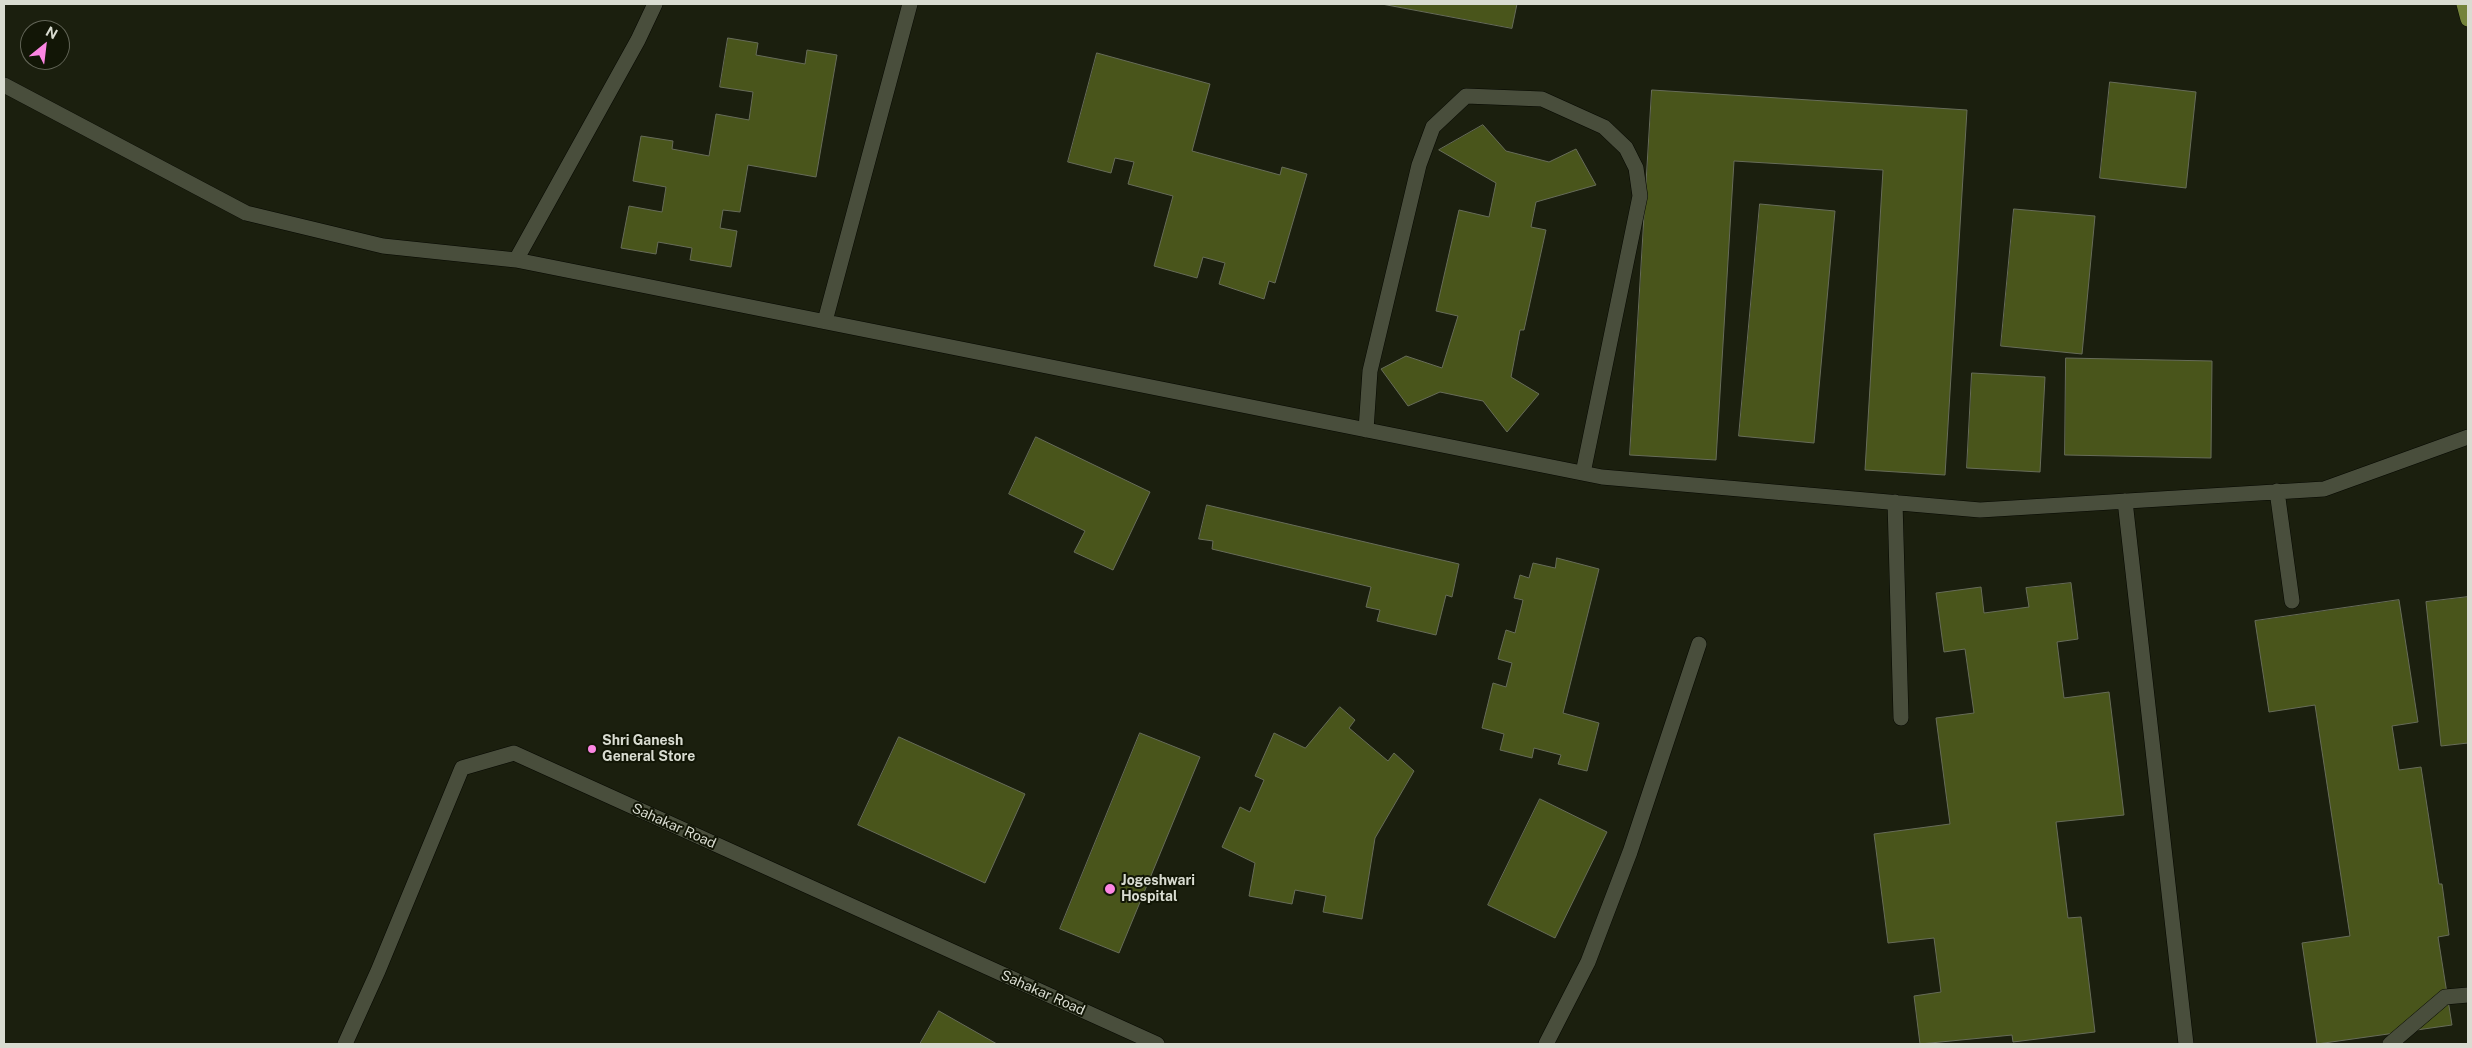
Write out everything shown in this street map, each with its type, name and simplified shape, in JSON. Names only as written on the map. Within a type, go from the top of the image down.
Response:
[{"type":"main road","points":[[2464,4],[2468,20]]},
{"type":"street","points":[[516,260],[656,4]]},
{"type":"street","points":[[825,322],[910,4]]},
{"type":"street","points":[[4,85],[246,213],[383,246],[516,260],[1602,477],[1980,510],[2324,489],[2468,437]]},
{"type":"street","points":[[1366,430],[1370,371],[1419,165],[1433,127],[1466,96],[1542,99],[1604,127],[1626,148],[1636,168],[1640,196],[1583,473]]},
{"type":"street","points":[[2278,491],[2292,601]]},
{"type":"street","points":[[2124,500],[2186,1044]]},
{"type":"street","points":[[1895,502],[1901,718]]},
{"type":"street","points":[[1546,1044],[1588,962],[1630,852],[1699,644]]},
{"type":"street","name":"Sahakar Road","points":[[345,1044],[378,971],[462,768],[514,753],[1157,1044]]},
{"type":"street","points":[[2390,1044],[2446,997],[2468,995]]},
{"type":"building","points":[[1382,4],[1517,4],[1512,28]]},
{"type":"building","points":[[728,38],[758,43],[756,55],[805,64],[807,50],[837,55],[816,177],[748,165],[740,212],[723,210],[720,228],[737,231],[731,267],[690,260],[692,248],[658,242],[656,254],[621,248],[629,206],[662,212],[666,187],[633,181],[641,136],[673,141],[672,149],[709,156],[716,114],[749,120],[753,92],[720,87]]},
{"type":"building","points":[[1097,53],[1210,84],[1192,151],[1280,175],[1282,167],[1307,174],[1275,283],[1269,281],[1264,299],[1219,284],[1225,263],[1203,257],[1197,278],[1154,266],[1173,196],[1128,184],[1134,162],[1115,158],[1111,173],[1068,162]]},
{"type":"building","points":[[2110,82],[2196,92],[2186,188],[2100,178]]},
{"type":"building","points":[[1652,90],[1967,110],[1945,475],[1865,470],[1883,170],[1734,161],[1716,460],[1630,455]]},
{"type":"building","points":[[1483,125],[1506,151],[1549,162],[1576,149],[1596,185],[1536,202],[1531,227],[1546,230],[1524,330],[1520,330],[1511,377],[1539,394],[1507,432],[1483,401],[1440,392],[1408,406],[1381,369],[1406,356],[1442,368],[1458,316],[1436,311],[1459,210],[1489,217],[1496,183],[1439,150]]},
{"type":"building","points":[[1760,204],[1835,211],[1814,443],[1739,436]]},
{"type":"building","points":[[2014,209],[2095,216],[2082,354],[2001,346]]},
{"type":"building","points":[[2066,358],[2212,361],[2211,458],[2065,455]]},
{"type":"building","points":[[1972,373],[2045,377],[2040,472],[1967,468]]},
{"type":"building","points":[[1036,437],[1150,492],[1113,570],[1074,552],[1085,531],[1009,494]]},
{"type":"building","points":[[1207,505],[1459,564],[1452,597],[1446,595],[1436,635],[1377,621],[1380,610],[1366,607],[1371,587],[1212,549],[1213,541],[1199,539]]},
{"type":"building","points":[[1557,558],[1599,569],[1563,713],[1599,723],[1587,771],[1558,764],[1561,755],[1534,748],[1532,758],[1500,750],[1504,734],[1482,728],[1493,683],[1506,687],[1512,663],[1498,659],[1506,630],[1515,633],[1523,600],[1514,598],[1520,575],[1529,578],[1533,563],[1555,568]]},
{"type":"building","points":[[2071,583],[2078,639],[2057,642],[2064,698],[2109,692],[2124,815],[2056,822],[2068,918],[2081,917],[2095,1032],[2013,1042],[2012,1035],[1920,1044],[1914,996],[1941,992],[1934,938],[1888,943],[1874,834],[1950,824],[1936,718],[1974,713],[1965,649],[1944,652],[1936,593],[1981,587],[1984,613],[2029,607],[2026,588]]},
{"type":"building","points":[[2468,597],[2468,743],[2441,746],[2426,602]]},
{"type":"building","points":[[2399,600],[2418,722],[2392,726],[2399,770],[2421,767],[2449,935],[2438,937],[2452,1025],[2317,1044],[2302,943],[2350,936],[2315,705],[2269,712],[2255,621]]},
{"type":"building","points":[[1340,707],[1355,720],[1349,728],[1388,761],[1394,753],[1414,771],[1375,838],[1362,919],[1323,912],[1326,896],[1295,890],[1292,904],[1249,896],[1255,863],[1222,847],[1240,807],[1250,812],[1264,780],[1255,776],[1274,733],[1305,748]]},
{"type":"building","points":[[1140,733],[1200,757],[1119,953],[1060,929]]},
{"type":"building","points":[[899,737],[1025,794],[985,883],[858,825]]},
{"type":"building","points":[[1540,799],[1607,832],[1555,938],[1488,905]]},
{"type":"building","points":[[939,1011],[997,1044],[920,1044]]},
{"type":"place","name":"Shri Ganesh General Store","points":[[592,749]]},
{"type":"place","name":"Jogeshwari Hospital","points":[[1110,889]]}]
